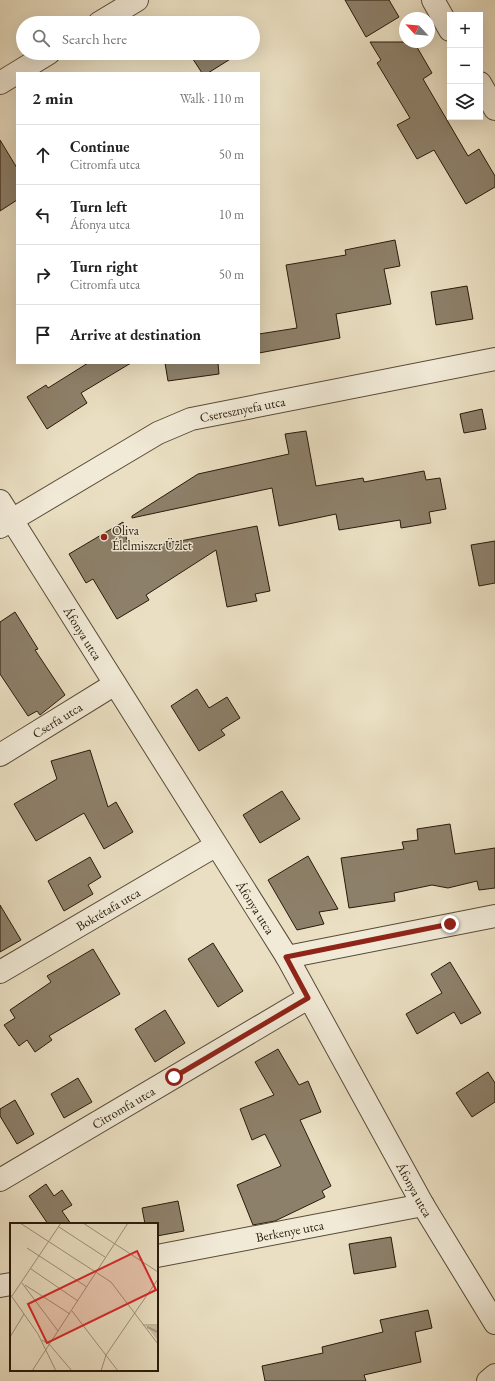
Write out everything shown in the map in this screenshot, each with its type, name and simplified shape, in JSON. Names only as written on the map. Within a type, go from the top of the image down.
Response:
[{"type":"street","points":[[111,16],[137,0]]},
{"type":"street","points":[[433,0],[447,25]]},
{"type":"street","points":[[18,72],[38,60]]},
{"type":"street","points":[[0,83],[16,73]]},
{"type":"street","points":[[481,84],[495,109]]},
{"type":"street","name":"Cseresznyefa utca","points":[[6,524],[158,433],[191,419],[495,359]]},
{"type":"street","name":"Áfonya utca","points":[[0,501],[6,524],[115,684],[215,846],[286,957],[423,1205],[495,1323]]},
{"type":"street","name":"Cserfa utca","points":[[0,755],[115,684]]},
{"type":"street","name":"Bokrétafa utca","points":[[0,972],[215,846]]},
{"type":"street","points":[[286,957],[495,916]]},
{"type":"street","name":"Citromfa utca","points":[[0,1180],[308,998]]},
{"type":"street","name":"Berkenye utca","points":[[158,1256],[423,1205]]},
{"type":"street","points":[[0,1286],[10,1284]]},
{"type":"street","points":[[488,1381],[495,1375]]},
{"type":"building","points":[[345,0],[389,0],[399,17],[366,37]]},
{"type":"building","points":[[370,42],[399,42],[399,48],[417,48],[432,73],[423,79],[468,156],[479,149],[495,176],[495,187],[466,204],[434,150],[417,159],[397,125],[410,118],[377,63],[381,60]]},
{"type":"building","points":[[194,60],[229,60],[210,72],[201,72]]},
{"type":"building","points":[[0,140],[16,166],[16,201],[0,211]]},
{"type":"building","points":[[395,240],[400,266],[384,269],[391,304],[336,314],[340,338],[260,353],[260,334],[297,328],[286,265],[346,255],[345,250]]},
{"type":"building","points":[[467,286],[473,319],[436,325],[431,292]]},
{"type":"building","points":[[86,364],[129,364],[81,393],[87,403],[47,429],[27,397],[46,385],[48,388]]},
{"type":"building","points":[[165,364],[218,364],[219,374],[168,381]]},
{"type":"building","points":[[482,409],[486,429],[464,433],[460,414]]},
{"type":"building","points":[[306,431],[316,486],[363,478],[364,482],[424,471],[426,480],[440,478],[446,509],[429,512],[431,523],[401,528],[400,520],[339,530],[336,514],[279,526],[272,488],[132,518],[132,516],[198,474],[289,454],[285,434]]},
{"type":"building","points":[[123,522],[129,551],[257,526],[270,591],[255,594],[257,601],[227,607],[216,550],[146,595],[149,600],[117,619],[93,579],[86,583],[69,554]]},
{"type":"building","points":[[495,541],[495,583],[479,586],[471,545]]},
{"type":"building","points":[[15,612],[38,649],[35,650],[65,695],[40,715],[37,711],[28,716],[0,674],[0,622]]},
{"type":"building","points":[[197,689],[209,708],[227,697],[240,718],[221,730],[225,735],[199,751],[171,706]]},
{"type":"building","points":[[90,750],[108,807],[116,802],[133,832],[104,849],[84,813],[36,841],[14,804],[57,779],[51,761]]},
{"type":"building","points":[[282,791],[300,819],[260,843],[243,815]]},
{"type":"building","points":[[450,824],[455,854],[495,848],[495,888],[479,890],[477,881],[448,888],[432,885],[394,893],[395,901],[349,908],[341,858],[404,849],[402,842],[418,840],[417,829]]},
{"type":"building","points":[[308,856],[338,909],[319,912],[324,924],[297,930],[268,880]]},
{"type":"building","points":[[90,857],[101,877],[88,885],[93,894],[64,911],[48,881]]},
{"type":"building","points":[[0,905],[21,940],[0,952]]},
{"type":"building","points":[[213,943],[243,991],[218,1007],[188,959]]},
{"type":"building","points":[[93,949],[120,994],[49,1036],[52,1040],[35,1052],[27,1040],[19,1046],[4,1025],[15,1018],[10,1010],[51,982],[47,976]]},
{"type":"building","points":[[450,962],[481,1013],[461,1024],[454,1012],[417,1034],[406,1014],[442,993],[431,974]]},
{"type":"building","points":[[165,1010],[185,1043],[155,1062],[135,1029]]},
{"type":"building","points":[[278,1049],[299,1085],[308,1081],[321,1112],[300,1120],[331,1186],[322,1191],[325,1197],[275,1221],[253,1225],[237,1185],[281,1166],[265,1134],[252,1140],[240,1109],[274,1095],[255,1062]]},
{"type":"building","points":[[488,1072],[495,1083],[495,1102],[472,1117],[456,1093]]},
{"type":"building","points":[[78,1078],[92,1102],[64,1118],[51,1094]]},
{"type":"building","points":[[15,1100],[34,1134],[17,1144],[0,1116],[0,1109]]},
{"type":"building","points":[[46,1184],[54,1196],[62,1190],[72,1205],[62,1211],[70,1223],[47,1223],[29,1196]]},
{"type":"building","points":[[178,1201],[184,1231],[158,1236],[158,1223],[145,1223],[142,1208]]},
{"type":"building","points":[[391,1237],[396,1267],[354,1274],[349,1244]]},
{"type":"building","points":[[428,1310],[432,1328],[415,1332],[421,1362],[364,1375],[366,1381],[265,1381],[262,1366],[323,1353],[322,1347],[383,1332],[380,1320]]},
{"type":"place","name":"Oliva Élelmiszer Üzlet","points":[[104,537]]},
{"type":"route","points":[[174,1077],[308,998],[286,957],[450,924]]}]
